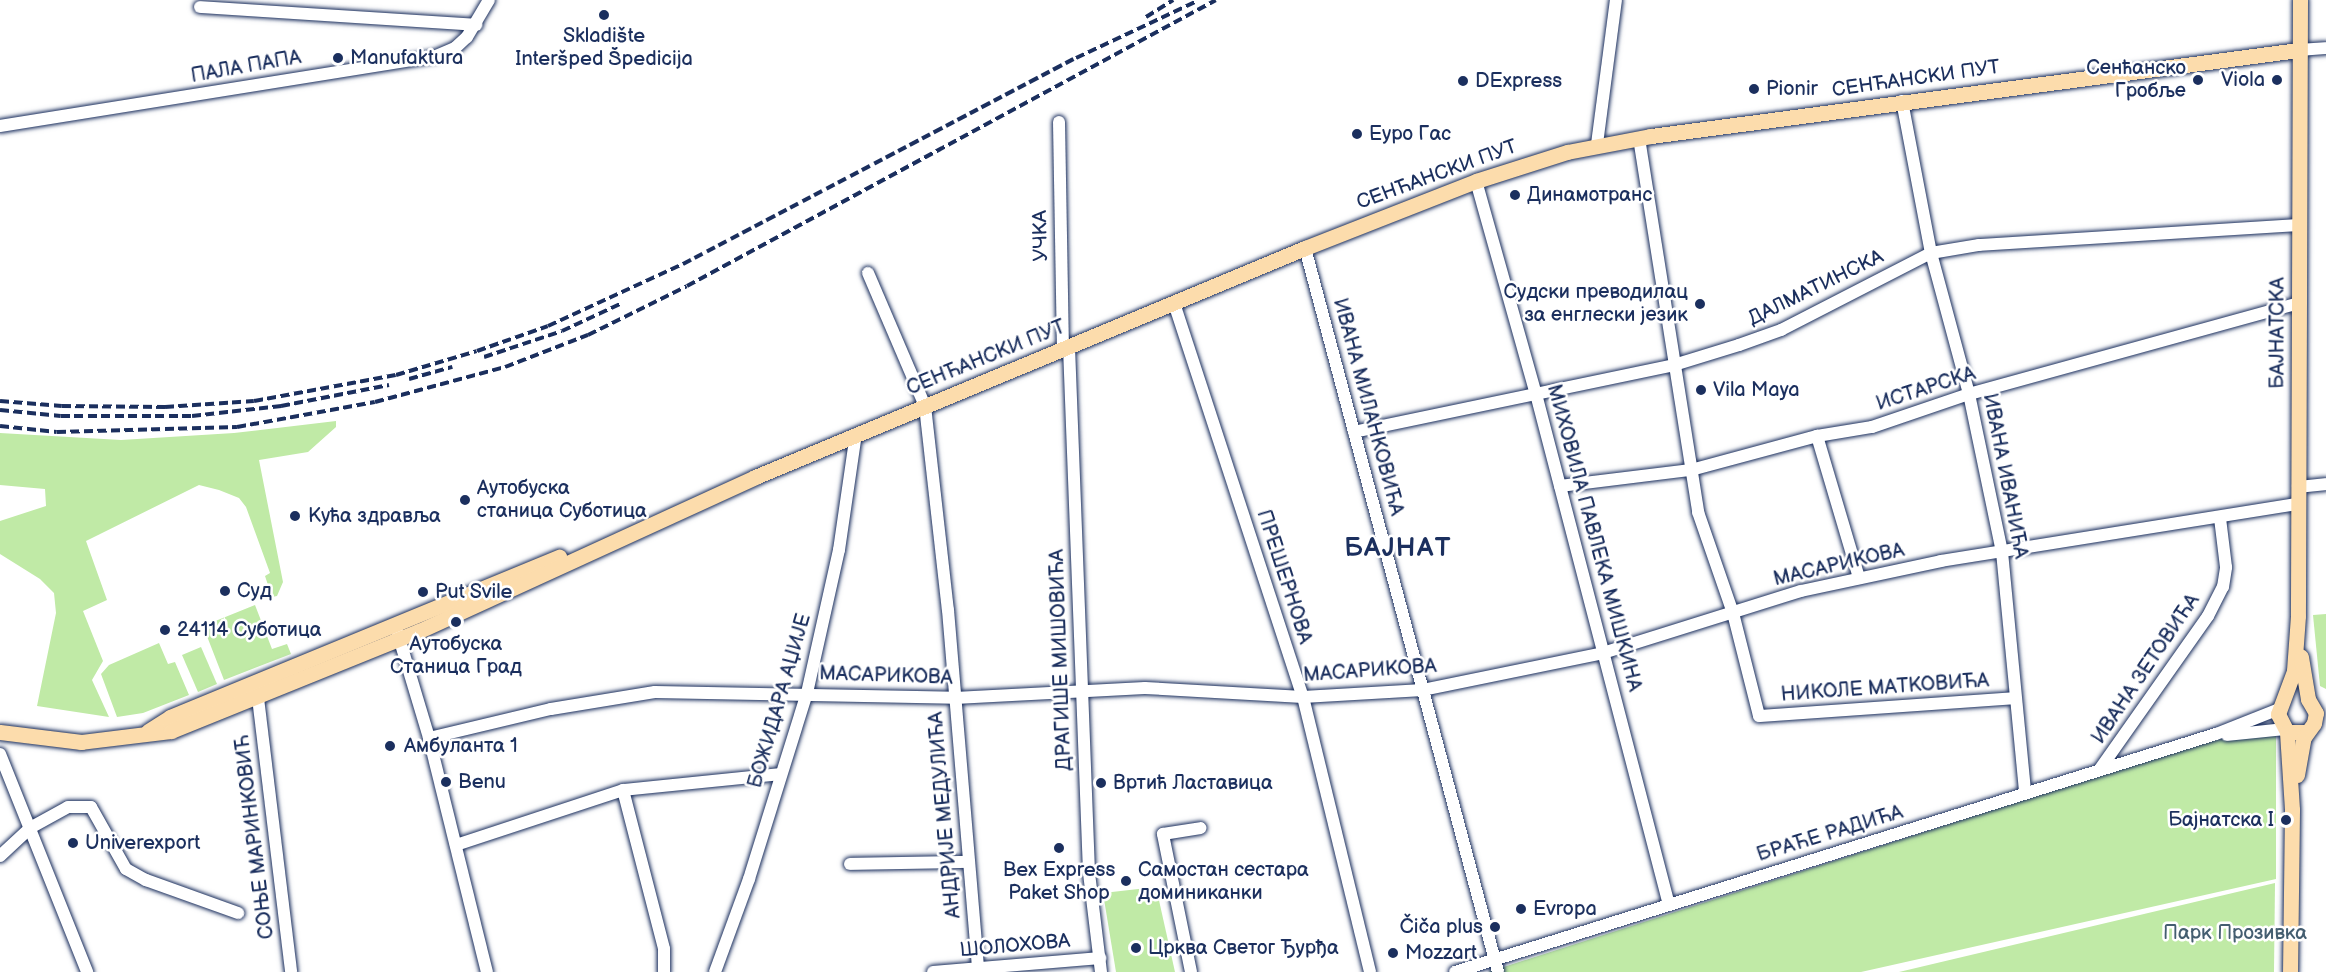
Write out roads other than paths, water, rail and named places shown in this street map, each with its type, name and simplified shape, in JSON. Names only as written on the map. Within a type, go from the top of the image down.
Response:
[{"type":"main road","name":"БАЈНАТСКА","points":[[2290,972],[2292,810],[2285,730],[2278,720],[2295,662],[2298,616],[2300,225],[2298,50],[2300,0]]},
{"type":"main road","name":"СЕНЋАНСКИ ПУТ","points":[[145,732],[171,731],[258,698],[399,639],[617,538],[856,434],[1305,248],[1476,181],[1597,144],[1902,101],[2298,50]]},
{"type":"main road","name":"СЕНЋАНСКИ ПУТ","points":[[145,732],[170,717],[395,622],[566,554],[617,538]]},
{"type":"main road","name":"БАЈНАТСКА","points":[[2292,810],[2307,732],[2316,713],[2308,699],[2298,616]]},
{"type":"main road","points":[[2283,704],[2298,696],[2308,699]]},
{"type":"main road","points":[[2285,730],[2307,732]]},
{"type":"main road","points":[[0,732],[81,742],[145,732]]},
{"type":"street","points":[[200,7],[479,20],[477,0]]},
{"type":"street","name":"ПАЛА ПАПА","points":[[0,126],[436,56],[455,48],[479,20],[489,0]]},
{"type":"street","points":[[1597,144],[1616,0]]},
{"type":"street","name":"СЕНЋАНСКИ ПУТ","points":[[2298,50],[2326,48]]},
{"type":"street","name":"ИВАНА ИВАНИЋА","points":[[1902,101],[1931,253],[1969,394],[2002,552],[2014,698],[2025,793]]},
{"type":"street","name":"УЧКА","points":[[1059,122],[1066,348]]},
{"type":"street","points":[[1640,138],[1698,512],[1733,613]]},
{"type":"street","name":"МИХОВИЛА ПАВЛЕКА МИШКИНА","points":[[1476,181],[1536,394],[1669,905]]},
{"type":"street","name":"ДАЛМАТИНСКА","points":[[1354,432],[1674,365],[1781,330],[1931,253],[1979,245],[2300,225]]},
{"type":"street","name":"ИВАНА МИЛАНКОВИЋА","points":[[1305,248],[1498,972]]},
{"type":"street","name":"АНДРИЈЕ МЕДУЛИЋА","points":[[868,273],[926,406],[955,698],[967,862],[978,969]]},
{"type":"street","name":"ПРЕШЕРНОВА","points":[[1174,303],[1303,697],[1370,972]]},
{"type":"street","name":"ИСТАРСКА","points":[[1560,486],[1691,470],[1817,436],[1872,427],[1969,394],[2299,303]]},
{"type":"street","name":"ДРАГИШЕ МИШОВИЋА","points":[[1066,348],[1089,873],[1101,972]]},
{"type":"street","name":"БОЖИДАРА АЏИЈЕ","points":[[715,972],[749,879],[807,693],[839,550],[856,434]]},
{"type":"street","points":[[1817,436],[1859,578]]},
{"type":"street","points":[[2298,487],[2326,484]]},
{"type":"street","name":"МАСАРИКОВА","points":[[429,738],[632,693],[807,693],[955,698],[1155,688],[1303,697],[1423,690],[1604,653],[1801,591],[1859,578],[2002,552],[2298,504]]},
{"type":"street","name":"ИВАНА ЗЕТОВИЋА","points":[[2100,769],[2208,616],[2223,587],[2226,567],[2220,518]]},
{"type":"street","name":"НИКОЛЕ МАТКОВИЋА","points":[[1733,613],[1759,716],[2014,698]]},
{"type":"street","points":[[395,622],[429,738],[487,972]]},
{"type":"street","name":"СОЊЕ МАРИНКОВИЋ","points":[[258,698],[291,972]]},
{"type":"street","name":"БРАЋЕ РАДИЋА","points":[[1455,972],[2216,734],[2283,704]]},
{"type":"street","name":"БРАЋЕ РАДИЋА","points":[[2216,734],[2285,730]]},
{"type":"street","points":[[0,754],[87,972]]},
{"type":"street","points":[[456,845],[623,790],[780,774]]},
{"type":"street","points":[[623,790],[664,949],[664,972]]},
{"type":"street","points":[[0,856],[30,828],[68,807],[91,807],[126,869],[146,880],[238,913]]},
{"type":"street","points":[[1191,972],[1163,834],[1201,828]]},
{"type":"street","points":[[850,864],[967,862]]},
{"type":"street","name":"ШОЛОХОВА","points":[[933,972],[1100,958]]},
{"type":"railway","points":[[1146,17],[1173,0]]},
{"type":"railway","points":[[0,426],[57,432],[237,427],[375,402],[505,367],[588,335],[687,286],[1216,0]]},
{"type":"railway","points":[[0,401],[62,406],[165,407],[254,401],[396,375],[477,351],[548,326],[683,264],[1076,58],[1197,1]]},
{"type":"railway","points":[[484,357],[562,331],[620,304]]},
{"type":"railway","points":[[409,379],[452,367]]},
{"type":"railway","points":[[0,410],[61,416],[192,416],[281,406],[389,385]]},
{"type":"place","name":"Skladište Interšped Špedicija","points":[[604,15]]},
{"type":"place","name":"Manufaktura","points":[[338,58]]},
{"type":"place","name":"Сенћанско Гробље","points":[[2198,80]]},
{"type":"place","name":"Viola","points":[[2277,80]]},
{"type":"place","name":"DExpress","points":[[1463,81]]},
{"type":"place","name":"Pionir","points":[[1754,89]]},
{"type":"place","name":"Еуро Гас","points":[[1357,134]]},
{"type":"place","name":"Динамотранс","points":[[1515,195]]},
{"type":"place","name":"Судски преводилац за енглески језик","points":[[1700,304]]},
{"type":"place","name":"Vila Maya","points":[[1701,390]]},
{"type":"place","name":"Аутобуска станица Суботица","points":[[465,500]]},
{"type":"place","name":"Кућа здравља","points":[[295,516]]},
{"type":"place","name":"Суд","points":[[225,591]]},
{"type":"place","name":"Put Svile","points":[[423,592]]},
{"type":"place","name":"Аутобуска Станица Град","points":[[456,622]]},
{"type":"place","name":"24114 Суботица","points":[[165,630]]},
{"type":"place","name":"Амбуланта 1","points":[[390,746]]},
{"type":"place","name":"Benu","points":[[446,782]]},
{"type":"place","name":"Вртић Ластавица","points":[[1101,783]]},
{"type":"place","name":"Бајнатска I","points":[[2286,820]]},
{"type":"place","name":"Univerexport","points":[[73,843]]},
{"type":"place","name":"Bex Express Paket Shop","points":[[1059,848]]},
{"type":"place","name":"Самостан сестара доминиканки","points":[[1126,881]]},
{"type":"place","name":"Evropa","points":[[1521,909]]},
{"type":"place","name":"Čiča plus","points":[[1495,927]]},
{"type":"place","name":"Црква Светог Ђурђа","points":[[1136,948]]},
{"type":"place","name":"Mozzart","points":[[1393,953]]},
{"type":"district","name":"БАЈНАТ","points":[[1398,549]]},
{"type":"park label","name":"Парк Прозивка","points":[[2235,933]]}]
